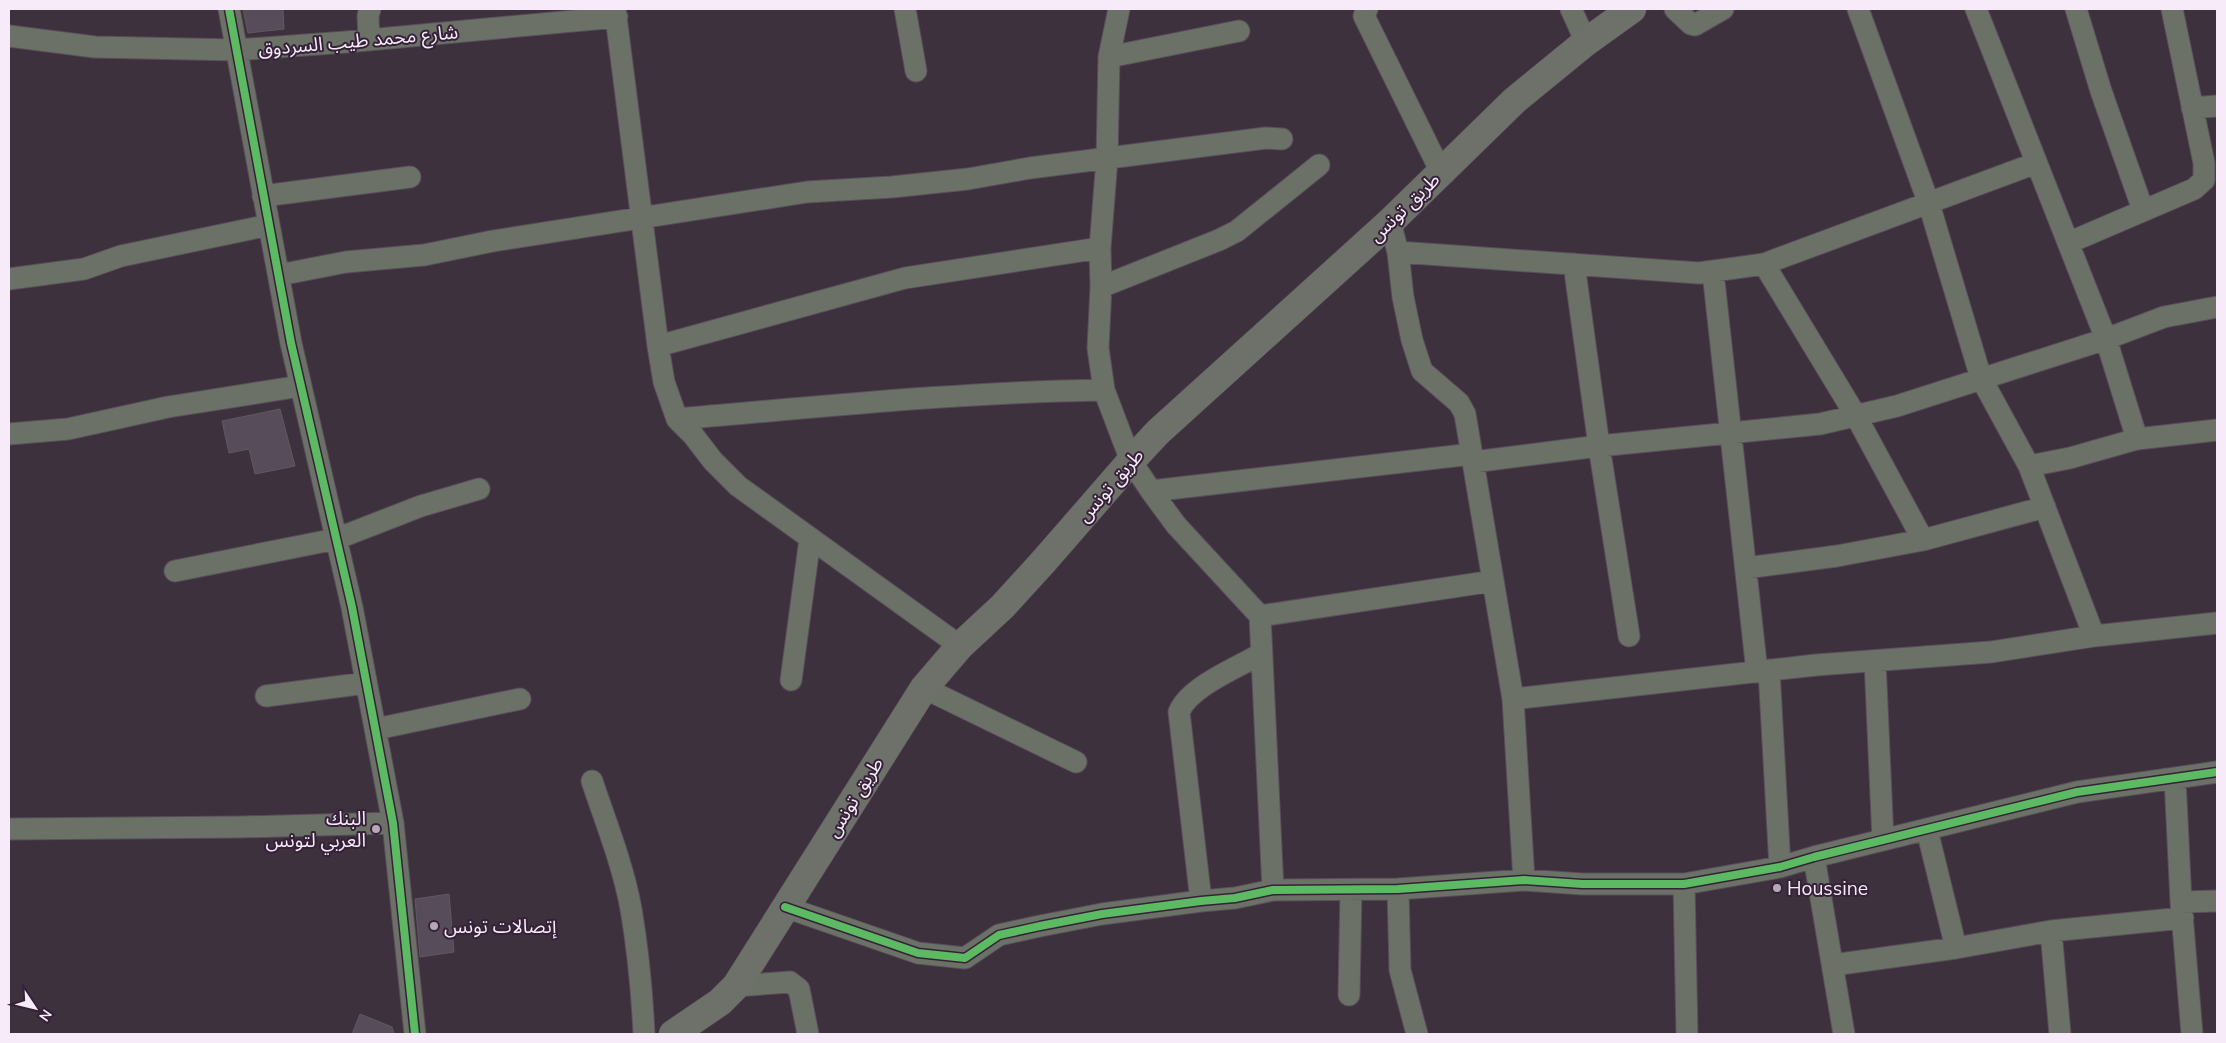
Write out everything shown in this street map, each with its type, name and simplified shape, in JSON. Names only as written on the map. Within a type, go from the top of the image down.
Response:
[{"type":"main road","name":"طريق تونس","points":[[673,1034],[720,1002],[736,986],[924,688],[960,646],[1004,606],[1131,460],[1218,376],[1390,222],[1515,100],[1586,42],[1632,9]]},
{"type":"street","points":[[229,9],[263,196],[301,386],[336,539],[376,729],[393,822],[414,1034]]},
{"type":"street","points":[[369,40],[368,16],[370,9]]},
{"type":"street","points":[[905,9],[916,71]]},
{"type":"street","points":[[1119,9],[1109,56],[1107,158],[1100,248],[1101,287],[1098,348],[1104,390],[1131,460],[1151,491],[1176,525],[1260,616],[1273,890]]},
{"type":"street","points":[[1367,9],[1364,16],[1441,172]]},
{"type":"street","points":[[1571,9],[1586,42]]},
{"type":"street","points":[[1675,9],[1691,24],[1695,24],[1723,9]]},
{"type":"street","points":[[1858,9],[1929,204],[1981,378],[2029,466],[2094,636]]},
{"type":"street","points":[[1976,9],[2106,339],[2137,439]]},
{"type":"street","points":[[2076,9],[2101,91],[2143,210]]},
{"type":"street","points":[[2068,243],[2194,189],[2204,180],[2204,163],[2172,9]]},
{"type":"street","points":[[616,13],[640,217],[658,346],[664,382],[677,419],[693,435],[713,462],[738,486],[960,646]]},
{"type":"street","name":"شارع محمد طيب السردوق","points":[[9,36],[95,47],[236,50],[369,40],[616,13]]},
{"type":"street","points":[[1109,56],[1239,31]]},
{"type":"street","points":[[2192,108],[2217,106]]},
{"type":"street","points":[[279,275],[346,262],[424,255],[462,246],[807,192],[892,187],[968,179],[1030,168],[1107,158],[1266,138],[1282,139]]},
{"type":"street","points":[[1398,252],[1699,273],[1713,272],[1764,264],[1929,204],[2036,162]]},
{"type":"street","points":[[1101,287],[1237,231],[1319,165]]},
{"type":"street","points":[[263,196],[410,177]]},
{"type":"street","points":[[1390,222],[1398,252],[1409,323],[1422,371],[1459,403],[1465,414],[1513,699],[1524,880]]},
{"type":"street","points":[[9,279],[84,269],[121,256],[269,225]]},
{"type":"street","points":[[658,346],[905,278],[1100,248]]},
{"type":"street","points":[[1574,264],[1599,446],[1630,636]]},
{"type":"street","points":[[1764,264],[1856,416],[1923,540]]},
{"type":"street","points":[[1713,272],[1746,568],[1763,671],[1780,867]]},
{"type":"street","points":[[1151,491],[1820,424],[1897,406],[2106,339],[2164,318],[2217,307]]},
{"type":"street","points":[[9,434],[68,429],[168,408],[301,386]]},
{"type":"street","points":[[677,419],[901,399],[1029,391],[1104,390]]},
{"type":"street","points":[[2029,466],[2070,458],[2137,439],[2217,430]]},
{"type":"street","points":[[175,571],[336,539],[421,506],[479,489]]},
{"type":"street","points":[[1746,568],[1837,556],[1923,540],[2045,507]]},
{"type":"street","points":[[790,680],[810,539]]},
{"type":"street","points":[[1260,616],[1493,580]]},
{"type":"street","points":[[1513,699],[1874,660],[1991,652],[2094,636],[2217,623]]},
{"type":"street","points":[[1201,901],[1180,712],[1182,706],[1193,694],[1261,654]]},
{"type":"street","points":[[1874,660],[1883,840]]},
{"type":"street","points":[[266,696],[366,683]]},
{"type":"street","points":[[924,688],[1076,762]]},
{"type":"street","points":[[376,729],[520,699]]},
{"type":"street","points":[[785,907],[918,953],[966,958],[999,935],[1102,914],[1235,898],[1273,890],[1351,891],[1524,880],[1582,884],[1684,884],[1780,867],[2077,792],[2217,772]]},
{"type":"street","points":[[2175,778],[2182,910],[2192,1034]]},
{"type":"street","points":[[592,781],[631,908],[641,979],[644,1034]]},
{"type":"street","points":[[9,829],[240,827],[393,822]]},
{"type":"street","points":[[1927,830],[1956,948]]},
{"type":"street","points":[[1814,857],[1844,1034]]},
{"type":"street","points":[[1684,884],[1687,1034]]},
{"type":"street","points":[[1398,889],[1400,970],[1416,1034]]},
{"type":"street","points":[[1349,994],[1351,891]]},
{"type":"street","points":[[1833,965],[1956,948],[2051,930],[2182,910],[2217,901]]},
{"type":"street","points":[[2051,930],[2060,1034]]},
{"type":"street","points":[[736,986],[790,982],[797,985],[808,1034]]},
{"type":"building","points":[[243,9],[283,9],[284,29],[248,33]]},
{"type":"building","points":[[280,409],[295,466],[255,474],[249,449],[229,453],[222,421]]},
{"type":"building","name":"إتصالات تونس","points":[[449,894],[454,952],[420,957],[415,899]]},
{"type":"building","points":[[360,1014],[392,1027],[394,1034],[352,1034]]},
{"type":"cycle path","points":[[229,9],[291,343],[352,607],[393,823],[415,1034]]},
{"type":"cycle path","points":[[785,907],[918,953],[965,958],[999,935],[1102,914],[1235,898],[1273,890],[1398,889],[1524,880],[1582,884],[1684,884],[1780,867],[2077,792],[2217,772]]},
{"type":"place","name":"البنك العربي لتونس","points":[[376,829]]},
{"type":"place","name":"Houssine","points":[[1777,888]]},
{"type":"place","name":"إتصالات تونس","points":[[434,926]]}]
